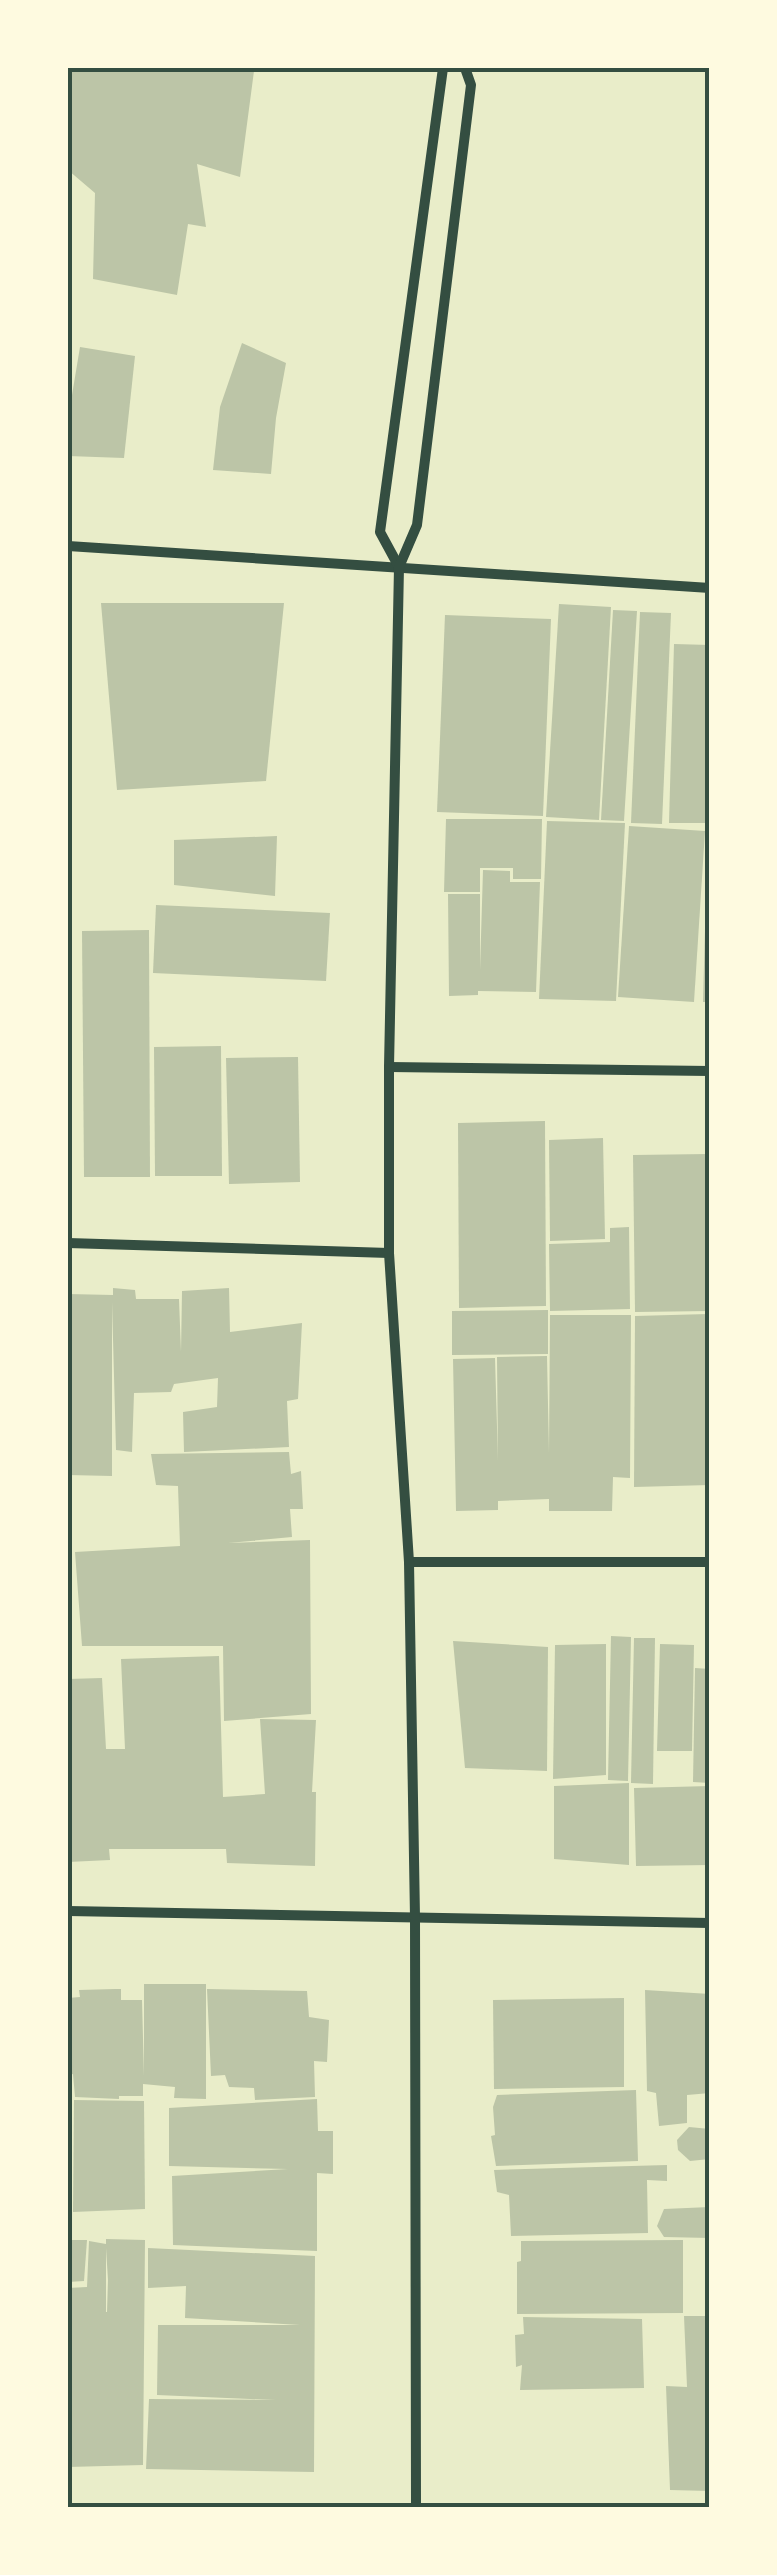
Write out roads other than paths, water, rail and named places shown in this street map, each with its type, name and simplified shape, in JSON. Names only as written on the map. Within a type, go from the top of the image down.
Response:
[{"type":"street","points":[[399,567],[380,532],[443,68]]},
{"type":"street","points":[[416,2508],[415,1918],[409,1562],[389,1253],[388,1067],[399,567],[417,524],[471,85],[466,68]]},
{"type":"street","points":[[68,546],[710,588]]},
{"type":"street","points":[[388,1067],[710,1071]]},
{"type":"street","points":[[68,1243],[389,1253]]},
{"type":"street","points":[[409,1562],[710,1562]]},
{"type":"street","points":[[68,1912],[710,1922]]}]
